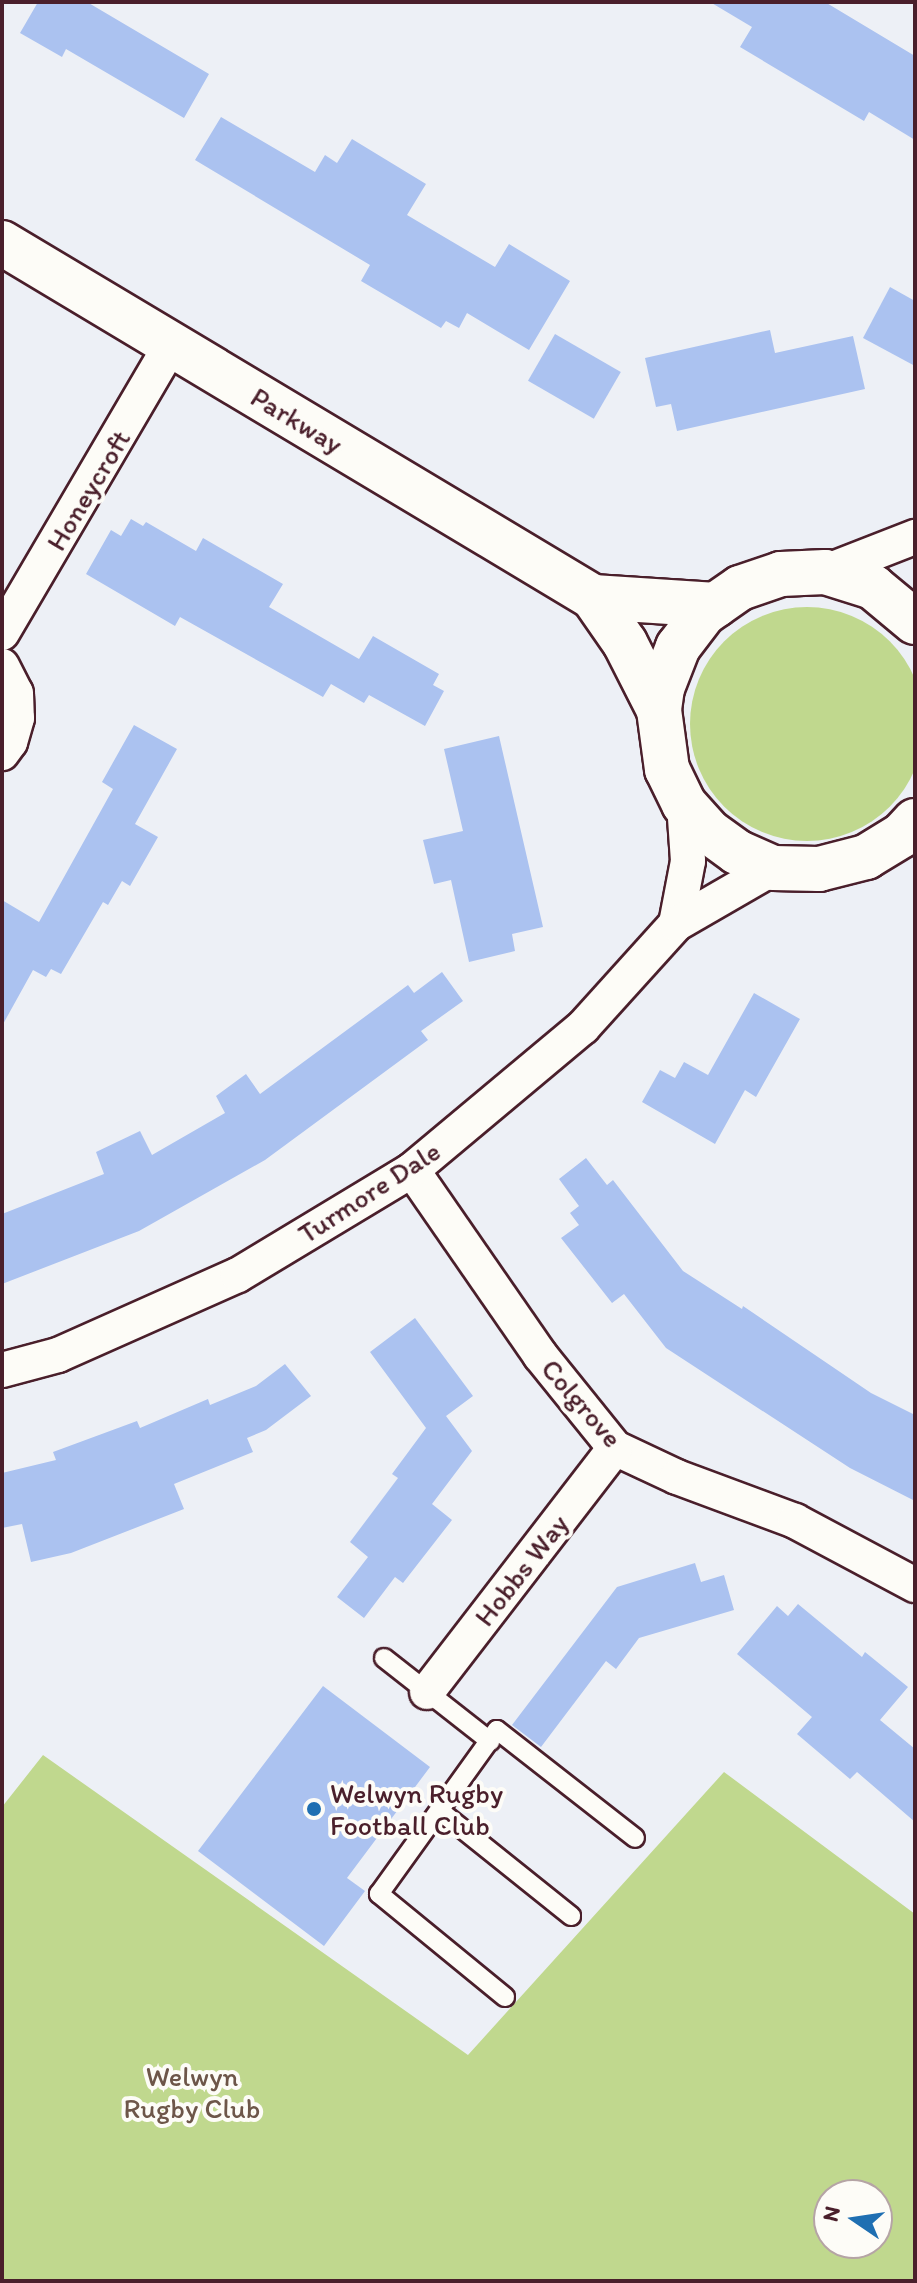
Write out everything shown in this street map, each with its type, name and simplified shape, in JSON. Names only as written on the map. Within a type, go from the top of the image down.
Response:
[{"type":"street","name":"Parkway","points":[[2,243],[593,597],[625,643],[659,710]]},
{"type":"street","name":"Honeycroft","points":[[2,633],[171,345]]},
{"type":"street","points":[[911,831],[866,857],[819,869],[773,868],[737,852],[708,831],[684,804],[667,769],[659,710],[678,647],[704,613],[740,588],[781,574],[825,572],[915,537]]},
{"type":"street","points":[[825,572],[873,587],[915,622]]},
{"type":"street","name":"Parkway","points":[[593,597],[716,605]]},
{"type":"street","points":[[2,666],[16,693],[17,718],[10,742],[2,753]]},
{"type":"street","points":[[676,924],[688,861],[684,804]]},
{"type":"street","name":"Turmore Dale","points":[[2,1370],[58,1355],[238,1275],[412,1170],[583,1027],[676,924],[773,868]]},
{"type":"street","name":"Colgrove","points":[[412,1170],[540,1355],[615,1448],[677,1477],[795,1521],[915,1585]]},
{"type":"street","name":"Hobbs Way","points":[[427,1692],[615,1448]]},
{"type":"lane","points":[[384,1658],[490,1741]]},
{"type":"lane","points":[[505,1997],[379,1894],[497,1730],[635,1838]]},
{"type":"lane","points":[[440,1811],[571,1916]]},
{"type":"green space","points":[[807,607],[830,609],[852,616],[872,626],[890,641],[905,659],[915,679],[922,701],[922,747],[915,769],[905,789],[890,807],[872,822],[852,832],[830,839],[807,841],[784,839],[762,832],[742,822],[724,807],[709,789],[699,769],[692,747],[690,724],[692,701],[699,679],[709,659],[724,641],[742,626],[762,616],[784,609]]},
{"type":"green space","name":"Welwyn Rugby Club","points":[[43,1755],[468,2055],[724,1772],[915,1914],[915,2281],[2,2281],[2,1807]]},
{"type":"building","points":[[38,2],[87,2],[209,74],[184,118],[66,49],[62,57],[20,33]]},
{"type":"building","points":[[710,2],[825,2],[915,56],[915,140],[869,112],[864,121],[740,47],[752,27]]},
{"type":"building","points":[[221,117],[315,172],[325,155],[337,163],[352,139],[426,184],[407,215],[495,267],[509,244],[570,281],[529,350],[467,313],[459,328],[446,321],[441,328],[361,281],[370,265],[195,160]]},
{"type":"building","points":[[890,287],[915,301],[915,366],[863,338]]},
{"type":"building","points":[[770,330],[775,353],[853,336],[865,389],[677,431],[671,404],[656,407],[645,358]]},
{"type":"building","points":[[555,334],[621,372],[594,419],[528,381]]},
{"type":"building","points":[[131,519],[143,526],[146,522],[196,551],[203,538],[283,584],[269,607],[359,659],[373,636],[439,674],[433,685],[444,691],[425,726],[369,695],[364,703],[331,684],[323,697],[180,617],[175,626],[86,574],[111,530],[121,536]]},
{"type":"building","points":[[134,725],[177,749],[135,824],[158,837],[130,886],[122,881],[108,905],[103,902],[61,974],[51,969],[46,977],[33,970],[2,1026],[2,900],[39,922],[113,789],[102,782]]},
{"type":"building","points":[[499,736],[543,927],[512,934],[515,951],[469,962],[451,880],[434,884],[423,840],[463,831],[444,749]]},
{"type":"building","points":[[442,972],[463,1001],[421,1031],[428,1040],[265,1160],[139,1231],[2,1284],[2,1214],[104,1174],[96,1152],[140,1131],[152,1155],[225,1113],[216,1096],[246,1074],[260,1094],[408,985],[414,993]]},
{"type":"building","points":[[754,993],[800,1019],[756,1097],[745,1090],[715,1144],[642,1102],[660,1070],[675,1078],[684,1062],[708,1075]]},
{"type":"building","points":[[586,1158],[607,1185],[613,1180],[683,1271],[742,1309],[743,1306],[871,1393],[915,1415],[915,1501],[850,1468],[666,1348],[624,1294],[612,1303],[561,1238],[579,1225],[570,1213],[579,1206],[559,1179]]},
{"type":"building","points":[[415,1318],[473,1396],[446,1416],[472,1451],[432,1504],[452,1520],[403,1583],[395,1577],[364,1618],[337,1597],[368,1557],[350,1542],[398,1478],[392,1474],[426,1428],[370,1352]]},
{"type":"building","points":[[285,1364],[311,1396],[266,1430],[247,1438],[253,1452],[174,1484],[184,1509],[71,1553],[31,1562],[22,1524],[2,1528],[2,1473],[56,1460],[53,1452],[137,1421],[140,1428],[208,1399],[210,1405],[256,1386]]},
{"type":"building","points":[[695,1563],[701,1582],[724,1575],[734,1610],[639,1638],[616,1669],[606,1661],[541,1747],[512,1725],[617,1587]]},
{"type":"building","points":[[798,1604],[862,1657],[865,1652],[908,1687],[880,1720],[915,1749],[915,1822],[857,1772],[850,1779],[797,1734],[812,1717],[737,1654],[777,1606],[788,1616]]},
{"type":"building","name":"Welwyn Rugby Football Club","points":[[323,1686],[430,1767],[347,1878],[365,1891],[324,1946],[198,1851]]},
{"type":"place","name":"Welwyn Rugby Football Club","points":[[314,1809]]}]
